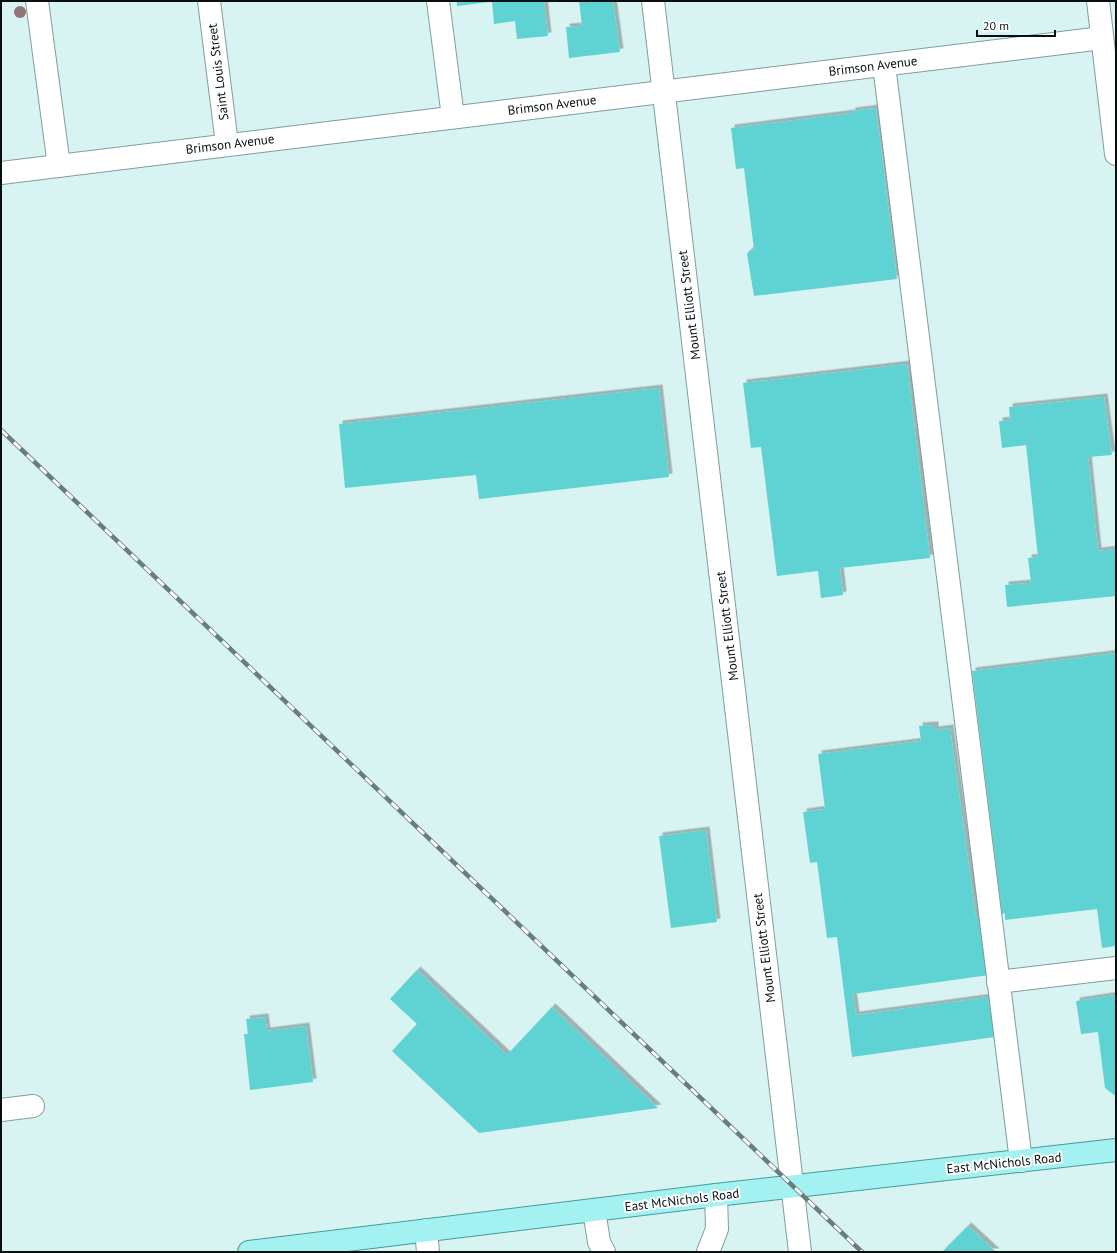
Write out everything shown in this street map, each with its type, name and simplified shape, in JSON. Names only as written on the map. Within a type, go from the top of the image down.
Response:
[{"type":"main road","name":"East McNichols Road","points":[[249,1252],[792,1186],[1116,1150]]},
{"type":"street","points":[[37,1],[59,166]]},
{"type":"street","name":"Saint Louis Street","points":[[210,1],[226,144]]},
{"type":"street","points":[[438,1],[453,117]]},
{"type":"street","name":"Mount Elliott Street","points":[[653,1],[800,1252]]},
{"type":"street","points":[[1098,1],[1116,154]]},
{"type":"street","name":"Brimson Avenue","points":[[1,173],[226,144],[1102,38]]},
{"type":"street","points":[[884,65],[1021,1161]]},
{"type":"street","points":[[998,982],[1116,968]]},
{"type":"street","points":[[1,1110],[33,1106]]},
{"type":"street","points":[[708,1252],[716,1229],[716,1195]]},
{"type":"street","points":[[594,1210],[599,1242],[604,1252]]},
{"type":"street","points":[[426,1230],[428,1252]]},
{"type":"building","points":[[457,1],[489,1],[489,2],[457,6]]},
{"type":"building","points":[[492,1],[544,1],[548,36],[517,39],[515,21],[494,24]]},
{"type":"building","points":[[579,1],[613,1],[620,52],[569,58],[566,27],[582,26]]},
{"type":"building","points":[[876,108],[897,279],[754,296],[747,254],[750,250],[754,250],[744,168],[736,169],[731,128],[852,113],[852,111]]},
{"type":"building","points":[[907,364],[930,558],[840,568],[843,595],[821,598],[818,571],[777,576],[761,447],[751,448],[743,383]]},
{"type":"building","points":[[659,388],[669,477],[479,499],[476,475],[345,488],[339,424]]},
{"type":"building","points":[[1104,397],[1112,455],[1088,457],[1098,551],[1116,549],[1116,596],[1007,607],[1005,585],[1031,583],[1028,558],[1038,557],[1026,445],[1002,448],[999,421],[1010,420],[1009,407]]},
{"type":"building","points":[[1116,653],[1116,946],[1102,948],[1097,909],[1005,920],[1005,913],[1002,914],[972,671]]},
{"type":"building","points":[[935,725],[935,730],[950,728],[976,918],[981,916],[989,975],[853,994],[856,1015],[989,997],[995,1037],[852,1057],[837,937],[827,938],[817,862],[810,863],[803,812],[825,809],[818,754],[921,741],[919,726]]},
{"type":"building","points":[[706,830],[717,922],[671,928],[659,836]]},
{"type":"building","points":[[417,970],[507,1055],[552,1007],[658,1108],[479,1133],[392,1051],[417,1024],[390,999]]},
{"type":"building","points":[[1116,995],[1116,1094],[1114,1095],[1105,1088],[1098,1032],[1081,1034],[1076,1001]]},
{"type":"building","points":[[265,1017],[267,1031],[306,1026],[313,1082],[250,1090],[244,1034],[248,1034],[246,1019]]},
{"type":"building","points":[[968,1226],[996,1252],[942,1252]]},
{"type":"railway","points":[[1,430],[862,1252]]}]
